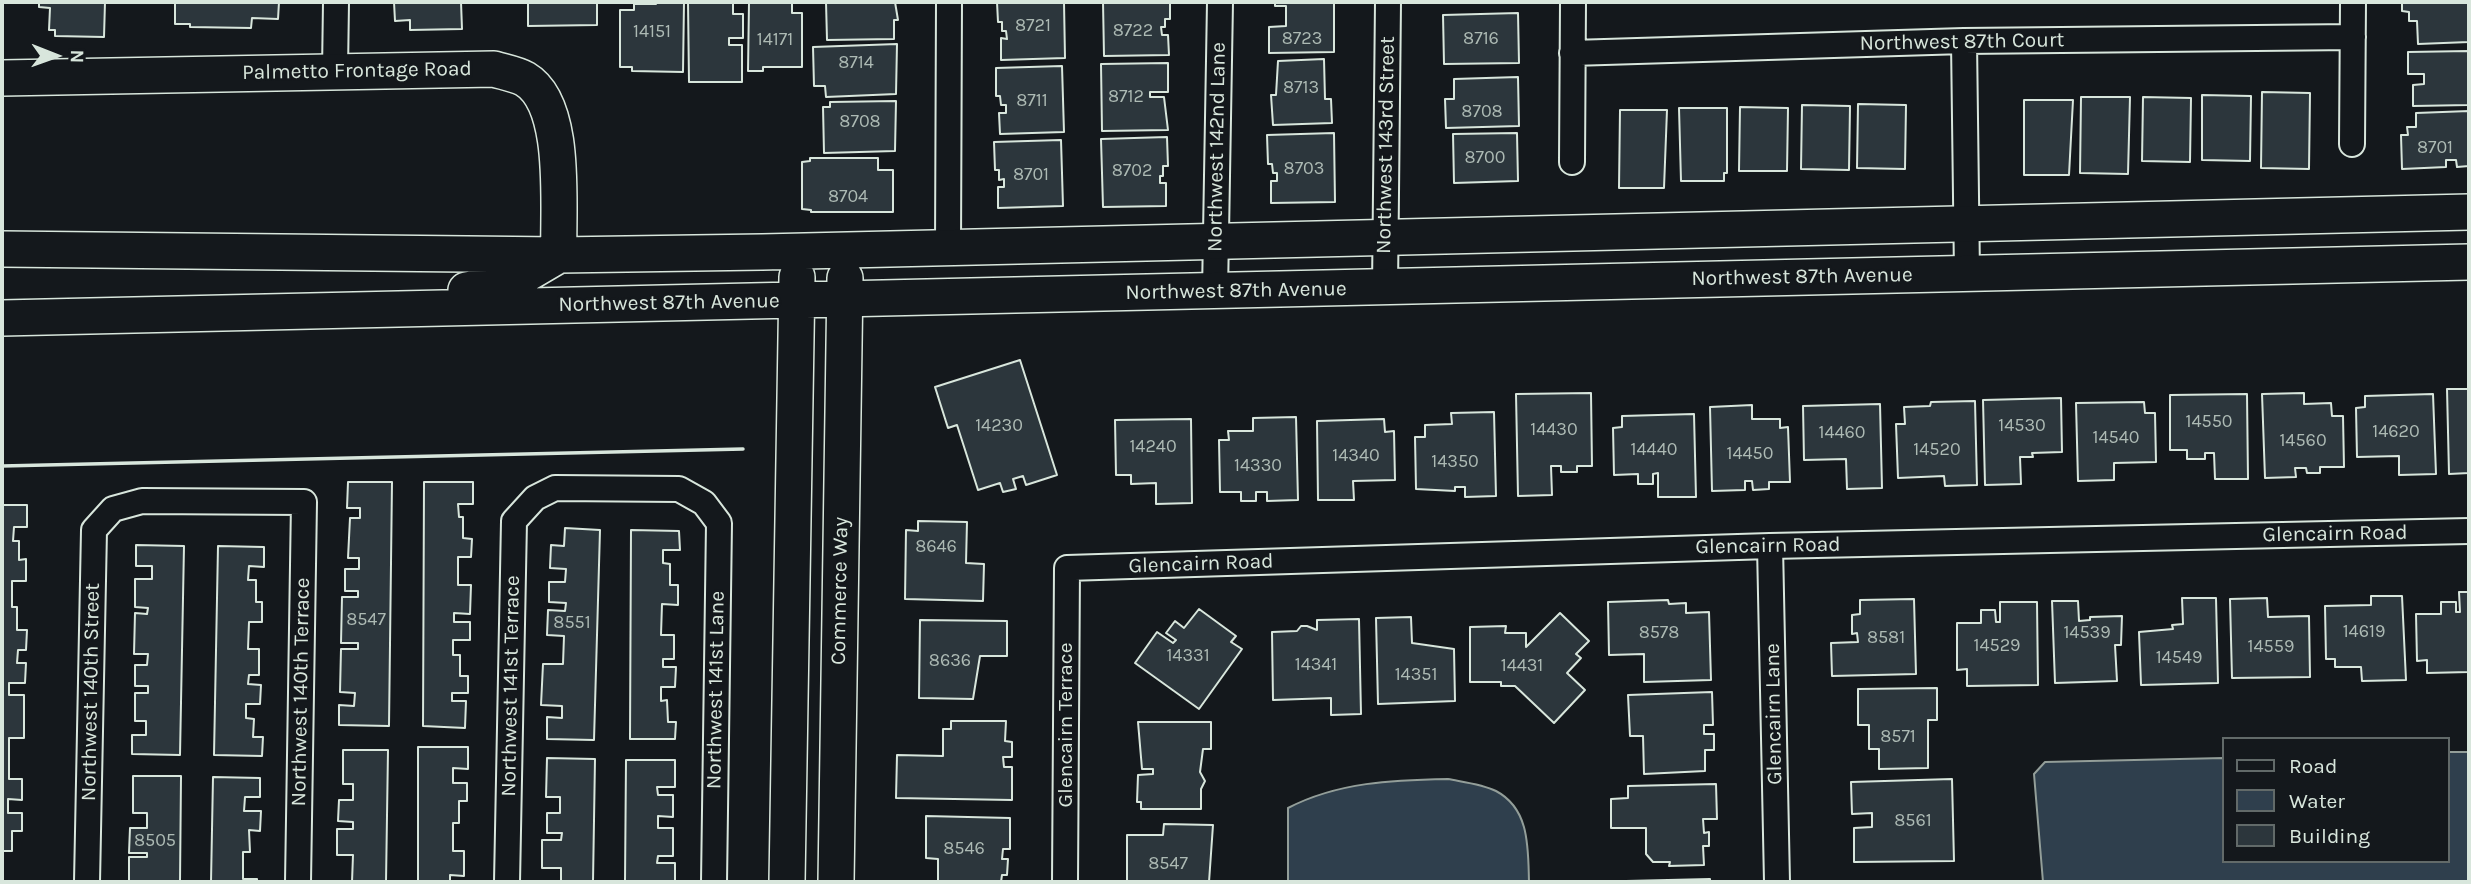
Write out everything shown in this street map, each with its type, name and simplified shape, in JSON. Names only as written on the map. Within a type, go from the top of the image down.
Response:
[{"type":"main road","name":"Palmetto Frontage Road","points":[[2,78],[494,69],[526,80],[543,97],[555,128],[559,256]]},
{"type":"main road","points":[[2,249],[559,256],[2469,212]]},
{"type":"main road","name":"Commerce Way","points":[[836,882],[846,250]]},
{"type":"main road","points":[[787,882],[798,251]]},
{"type":"main road","points":[[351,310],[423,290],[478,290],[513,282],[559,256]]},
{"type":"main road","name":"Northwest 87th Avenue","points":[[2,318],[2469,262]]},
{"type":"street","points":[[335,71],[336,2]]},
{"type":"street","points":[[948,248],[949,2]]},
{"type":"street","name":"Northwest 142nd Lane","points":[[1215,292],[1220,2]]},
{"type":"street","name":"Northwest 143rd Street","points":[[1385,288],[1388,2]]},
{"type":"street","points":[[1572,162],[1573,2]]},
{"type":"street","points":[[2352,144],[2353,2]]},
{"type":"street","name":"Northwest 87th Court","points":[[1573,53],[1964,41],[2353,37]]},
{"type":"street","points":[[1964,41],[1967,274]]},
{"type":"street","name":"Northwest 141st Lane","points":[[535,498],[555,488],[679,489],[704,503],[719,523],[714,882]]},
{"type":"street","name":"Northwest 141st Terrace","points":[[507,882],[514,521],[535,498]]},
{"type":"street","name":"Northwest 140th Street","points":[[87,882],[94,530],[113,509],[142,501],[304,502]]},
{"type":"street","name":"Northwest 140th Terrace","points":[[298,882],[304,502]]},
{"type":"street","name":"Glencairn Road","points":[[1067,568],[1770,546],[2469,531]]},
{"type":"street","name":"Glencairn Lane","points":[[1770,546],[1777,882]]},
{"type":"street","name":"Glencairn Terrace","points":[[1065,882],[1067,568]]},
{"type":"water","points":[[2450,752],[2469,752],[2469,882],[2043,882],[2034,774],[2045,762],[2222,758],[2222,863],[2450,863]]},
{"type":"water","points":[[1448,779],[1496,791],[1515,808],[1525,830],[1529,882],[1288,882],[1288,808],[1326,793],[1366,784]]},
{"type":"building","points":[[39,2],[105,2],[104,37],[55,36],[55,30],[49,30],[50,8],[39,7]]},
{"type":"building","points":[[175,2],[279,2],[278,19],[252,18],[251,28],[190,27],[190,24],[175,24]]},
{"type":"building","points":[[394,2],[461,2],[462,29],[410,30],[410,20],[395,21]]},
{"type":"building","points":[[528,2],[597,2],[597,25],[528,26]]},
{"type":"building","points":[[684,2],[683,72],[632,71],[632,67],[620,67],[620,10],[634,10],[634,4]]},
{"type":"building","points":[[688,2],[733,2],[733,14],[743,14],[743,38],[729,38],[729,45],[742,45],[742,82],[689,82]]},
{"type":"building","points":[[749,2],[792,2],[792,13],[802,13],[802,67],[763,67],[763,71],[748,71]]},
{"type":"building","points":[[826,2],[895,2],[898,20],[894,20],[894,39],[827,40]]},
{"type":"building","points":[[997,2],[1064,2],[1065,58],[1001,60],[1001,38],[1007,39],[1006,31],[1002,31],[1002,22],[998,22]]},
{"type":"building","points":[[1103,2],[1170,2],[1170,19],[1165,19],[1165,27],[1161,27],[1162,35],[1168,35],[1169,55],[1104,56]]},
{"type":"building","points":[[1275,2],[1334,2],[1334,52],[1269,53],[1269,27],[1286,26],[1286,6],[1275,6]]},
{"type":"building","points":[[2402,2],[2469,2],[2469,42],[2418,44],[2417,21],[2409,21],[2409,12],[2402,11]]},
{"type":"building","points":[[1518,13],[1519,63],[1444,64],[1443,15]]},
{"type":"building","points":[[897,44],[896,94],[826,97],[825,86],[814,86],[813,47]]},
{"type":"building","points":[[2469,51],[2469,105],[2413,106],[2413,85],[2424,84],[2424,74],[2408,74],[2408,52]]},
{"type":"building","points":[[1324,59],[1325,99],[1331,99],[1332,123],[1273,125],[1271,95],[1276,95],[1278,61]]},
{"type":"building","points":[[1168,63],[1168,92],[1150,92],[1150,97],[1164,97],[1168,130],[1102,131],[1101,64]]},
{"type":"building","points":[[1062,66],[1064,132],[1000,134],[999,113],[1006,113],[1006,105],[1001,105],[1000,96],[996,96],[996,68]]},
{"type":"building","points":[[1518,77],[1519,126],[1446,128],[1445,99],[1454,99],[1454,79]]},
{"type":"building","points":[[2262,92],[2310,93],[2309,169],[2261,168]]},
{"type":"building","points":[[2202,95],[2251,96],[2250,161],[2202,160]]},
{"type":"building","points":[[2081,97],[2130,97],[2128,174],[2080,173]]},
{"type":"building","points":[[2143,97],[2191,98],[2190,162],[2142,161]]},
{"type":"building","points":[[2024,100],[2073,100],[2069,175],[2024,175]]},
{"type":"building","points":[[896,101],[895,151],[824,153],[823,107],[830,107],[830,102]]},
{"type":"building","points":[[1858,104],[1906,105],[1905,169],[1857,168]]},
{"type":"building","points":[[1802,105],[1850,106],[1849,170],[1801,169]]},
{"type":"building","points":[[1740,107],[1788,108],[1787,171],[1739,171]]},
{"type":"building","points":[[1679,108],[1727,108],[1727,173],[1724,173],[1724,181],[1681,181]]},
{"type":"building","points":[[1620,110],[1667,110],[1664,188],[1619,188]]},
{"type":"building","points":[[2469,111],[2469,166],[2457,167],[2456,160],[2446,160],[2446,167],[2402,169],[2401,135],[2408,135],[2407,127],[2416,127],[2416,113]]},
{"type":"building","points":[[1334,133],[1335,202],[1271,203],[1271,181],[1277,181],[1277,173],[1273,173],[1272,164],[1268,164],[1267,135]]},
{"type":"building","points":[[1517,133],[1518,181],[1454,183],[1453,134]]},
{"type":"building","points":[[1167,137],[1168,166],[1163,166],[1163,176],[1160,176],[1160,183],[1166,183],[1166,206],[1103,207],[1101,139]]},
{"type":"building","points":[[1061,140],[1063,206],[998,208],[998,187],[1004,187],[1004,179],[999,180],[999,170],[995,170],[994,142]]},
{"type":"building","points":[[810,158],[878,158],[878,170],[893,170],[893,212],[811,212],[802,209],[802,162],[810,161]]},
{"type":"building","points":[[1020,360],[1057,475],[1026,485],[1023,476],[1013,479],[1016,489],[1003,492],[1000,483],[978,490],[957,425],[948,428],[935,387]]},
{"type":"building","points":[[2447,389],[2469,389],[2469,473],[2449,474]]},
{"type":"building","points":[[1591,393],[1592,466],[1577,466],[1577,472],[1561,472],[1561,466],[1551,466],[1552,495],[1518,496],[1516,394]]},
{"type":"building","points":[[2304,393],[2304,404],[2331,403],[2332,416],[2343,416],[2344,467],[2320,467],[2320,473],[2307,473],[2306,468],[2295,468],[2296,477],[2265,478],[2262,394]]},
{"type":"building","points":[[2247,394],[2248,479],[2215,479],[2214,453],[2205,453],[2205,459],[2187,459],[2187,450],[2170,450],[2170,395]]},
{"type":"building","points":[[2433,394],[2436,474],[2399,475],[2399,456],[2357,457],[2356,408],[2365,407],[2365,396]]},
{"type":"building","points":[[2061,398],[2062,452],[2032,453],[2033,457],[2020,457],[2021,484],[1985,485],[1983,400]]},
{"type":"building","points":[[1975,401],[1977,485],[1945,486],[1944,476],[1898,478],[1896,424],[1905,424],[1904,407],[1930,406],[1931,402]]},
{"type":"building","points":[[2144,402],[2145,413],[2155,413],[2156,462],[2114,463],[2114,480],[2078,481],[2076,403]]},
{"type":"building","points":[[1880,404],[1882,488],[1847,489],[1846,459],[1804,460],[1803,406]]},
{"type":"building","points":[[1752,405],[1752,419],[1780,419],[1780,428],[1788,427],[1790,482],[1769,482],[1769,489],[1753,490],[1752,481],[1745,481],[1745,490],[1712,491],[1710,407]]},
{"type":"building","points":[[1494,412],[1496,496],[1465,497],[1465,487],[1455,487],[1455,491],[1416,489],[1415,437],[1425,437],[1425,425],[1452,424],[1451,413]]},
{"type":"building","points":[[1694,414],[1696,497],[1658,497],[1658,473],[1653,474],[1653,484],[1638,484],[1638,474],[1614,475],[1613,428],[1622,427],[1622,416]]},
{"type":"building","points":[[1296,417],[1298,500],[1267,501],[1267,492],[1256,492],[1256,501],[1241,501],[1241,492],[1220,492],[1219,440],[1229,440],[1228,431],[1253,431],[1253,418]]},
{"type":"building","points":[[1191,419],[1192,503],[1156,504],[1156,483],[1131,484],[1131,475],[1116,475],[1115,420]]},
{"type":"building","points":[[1384,419],[1385,432],[1394,431],[1395,480],[1353,481],[1354,500],[1318,500],[1317,421]]},
{"type":"building","points":[[348,482],[392,482],[389,726],[339,725],[339,705],[354,706],[355,693],[340,692],[341,649],[358,649],[358,643],[341,643],[342,597],[358,597],[358,591],[345,591],[345,569],[359,569],[359,558],[348,558],[350,518],[360,518],[360,508],[347,508]]},
{"type":"building","points":[[424,482],[473,482],[473,504],[458,504],[459,517],[463,517],[463,538],[472,539],[471,557],[458,557],[458,585],[471,585],[470,614],[454,613],[454,622],[470,622],[470,640],[453,640],[453,655],[460,655],[460,676],[468,676],[468,693],[452,693],[452,701],[466,701],[465,728],[423,726]]},
{"type":"building","points":[[2,505],[27,505],[27,527],[14,527],[13,541],[19,541],[19,560],[26,559],[26,581],[12,581],[12,607],[17,607],[17,630],[27,630],[26,650],[18,650],[17,663],[26,663],[25,683],[9,683],[9,695],[24,695],[24,738],[9,738],[9,779],[22,779],[22,800],[8,799],[8,813],[22,813],[22,831],[12,831],[12,851],[2,851]]},
{"type":"building","points":[[918,521],[967,522],[966,563],[984,564],[983,601],[905,599],[906,530],[918,531]]},
{"type":"building","points":[[565,528],[600,530],[594,740],[547,739],[547,717],[562,718],[562,706],[541,705],[543,664],[563,664],[564,636],[547,635],[548,610],[565,611],[566,603],[549,602],[549,582],[565,582],[566,569],[550,568],[551,545],[564,546]]},
{"type":"building","points":[[631,530],[679,531],[680,550],[663,550],[663,563],[670,564],[670,585],[678,585],[678,605],[662,604],[661,635],[674,635],[674,659],[663,659],[663,667],[676,667],[675,687],[661,687],[661,701],[667,700],[668,722],[676,722],[675,739],[630,739]]},
{"type":"building","points":[[136,545],[184,546],[180,755],[132,754],[132,735],[146,735],[146,721],[135,721],[135,693],[148,693],[148,686],[135,686],[135,665],[147,665],[148,654],[134,654],[135,613],[147,614],[148,608],[135,607],[135,579],[152,579],[152,566],[136,566]]},
{"type":"building","points":[[218,546],[264,547],[264,567],[249,566],[248,580],[256,580],[256,602],[262,602],[262,622],[249,622],[248,649],[259,649],[259,675],[249,675],[248,684],[261,685],[260,704],[246,704],[246,718],[254,719],[253,737],[263,737],[262,756],[214,755]]},
{"type":"building","points":[[2459,592],[2469,592],[2469,672],[2427,673],[2427,660],[2417,661],[2416,614],[2441,614],[2441,602],[2456,602],[2456,612],[2460,612]]},
{"type":"building","points":[[2371,596],[2402,596],[2406,680],[2362,681],[2361,667],[2335,667],[2335,659],[2326,659],[2325,606],[2371,605]]},
{"type":"building","points":[[2182,598],[2216,598],[2218,683],[2141,685],[2139,632],[2173,629],[2172,625],[2183,624]]},
{"type":"building","points":[[2267,598],[2268,617],[2309,616],[2310,677],[2232,678],[2230,599]]},
{"type":"building","points":[[1914,599],[1916,674],[1832,676],[1831,643],[1858,642],[1857,633],[1852,634],[1852,615],[1860,614],[1860,600]]},
{"type":"building","points":[[1668,600],[1669,604],[1686,603],[1686,613],[1709,612],[1711,680],[1644,682],[1644,654],[1609,655],[1608,602]]},
{"type":"building","points":[[2052,601],[2078,601],[2079,621],[2090,620],[2090,617],[2122,616],[2121,645],[2115,645],[2117,681],[2055,683]]},
{"type":"building","points":[[2000,602],[2037,602],[2038,685],[1967,686],[1967,669],[1957,670],[1957,623],[1981,623],[1981,610],[1995,610],[1996,622],[2000,622]]},
{"type":"building","points":[[1199,609],[1236,636],[1231,642],[1242,649],[1199,709],[1135,663],[1157,632],[1173,643],[1176,640],[1166,633],[1175,621],[1184,628]]},
{"type":"building","points":[[1560,613],[1589,641],[1576,654],[1581,658],[1567,673],[1585,690],[1554,723],[1515,686],[1501,686],[1501,682],[1470,682],[1470,627],[1506,626],[1505,633],[1526,633],[1526,647]]},
{"type":"building","points":[[1411,617],[1412,643],[1454,649],[1455,701],[1378,704],[1376,618]]},
{"type":"building","points":[[1359,619],[1361,714],[1331,715],[1331,698],[1273,700],[1272,632],[1297,631],[1301,626],[1317,630],[1317,620]]},
{"type":"building","points":[[920,620],[1007,621],[1007,656],[980,656],[973,699],[919,698]]},
{"type":"building","points":[[1937,688],[1937,720],[1928,720],[1928,768],[1879,769],[1879,749],[1869,749],[1869,725],[1858,725],[1858,689]]},
{"type":"building","points":[[1712,692],[1713,725],[1704,725],[1704,734],[1714,734],[1714,750],[1705,750],[1705,771],[1644,774],[1643,736],[1630,736],[1628,695]]},
{"type":"building","points":[[951,721],[1006,721],[1005,741],[1012,742],[1012,757],[1003,757],[1004,767],[1012,767],[1012,800],[896,798],[897,755],[943,756],[943,729],[951,729]]},
{"type":"building","points":[[1138,722],[1211,722],[1211,749],[1203,749],[1200,772],[1205,781],[1201,789],[1201,809],[1141,809],[1141,802],[1137,802],[1138,775],[1153,774],[1153,769],[1142,769]]},
{"type":"building","points":[[418,747],[468,747],[468,769],[453,768],[453,783],[467,783],[467,801],[459,801],[459,823],[453,823],[453,851],[464,851],[464,876],[450,875],[450,882],[418,882]]},
{"type":"building","points":[[343,750],[388,750],[386,882],[352,882],[353,855],[337,855],[337,829],[353,829],[353,822],[338,821],[339,800],[353,800],[353,784],[343,784]]},
{"type":"building","points":[[547,758],[595,759],[593,882],[543,882],[561,881],[561,868],[542,868],[542,840],[561,840],[562,833],[547,833],[547,813],[560,813],[560,797],[546,797]]},
{"type":"building","points":[[626,760],[675,760],[675,787],[657,787],[658,795],[673,795],[673,817],[658,816],[658,828],[673,828],[673,856],[658,856],[657,863],[675,863],[675,882],[625,882]]},
{"type":"building","points":[[133,776],[181,776],[180,882],[129,882],[129,857],[147,857],[147,853],[129,853],[130,828],[147,828],[147,813],[133,813]]},
{"type":"building","points":[[213,777],[260,778],[260,797],[245,797],[244,811],[261,811],[260,831],[249,830],[250,852],[243,852],[243,879],[257,879],[257,882],[211,882]]},
{"type":"building","points":[[1952,779],[1954,861],[1854,862],[1854,828],[1872,827],[1872,813],[1852,814],[1851,782]]},
{"type":"building","points":[[1716,784],[1717,819],[1703,819],[1704,833],[1709,832],[1709,846],[1703,846],[1704,865],[1669,866],[1670,862],[1653,862],[1646,854],[1646,828],[1611,828],[1611,799],[1628,798],[1628,786]]},
{"type":"building","points":[[926,816],[1010,818],[1010,849],[1003,849],[1002,859],[1008,859],[1007,875],[1002,875],[1001,882],[938,882],[938,859],[926,858]]},
{"type":"building","points":[[1164,824],[1213,825],[1209,882],[1127,882],[1127,835],[1163,835]]},
{"type":"building","points":[[1710,879],[1710,882],[1626,882],[1626,881]]},
{"type":"wall","points":[[2,466],[743,449]]}]
